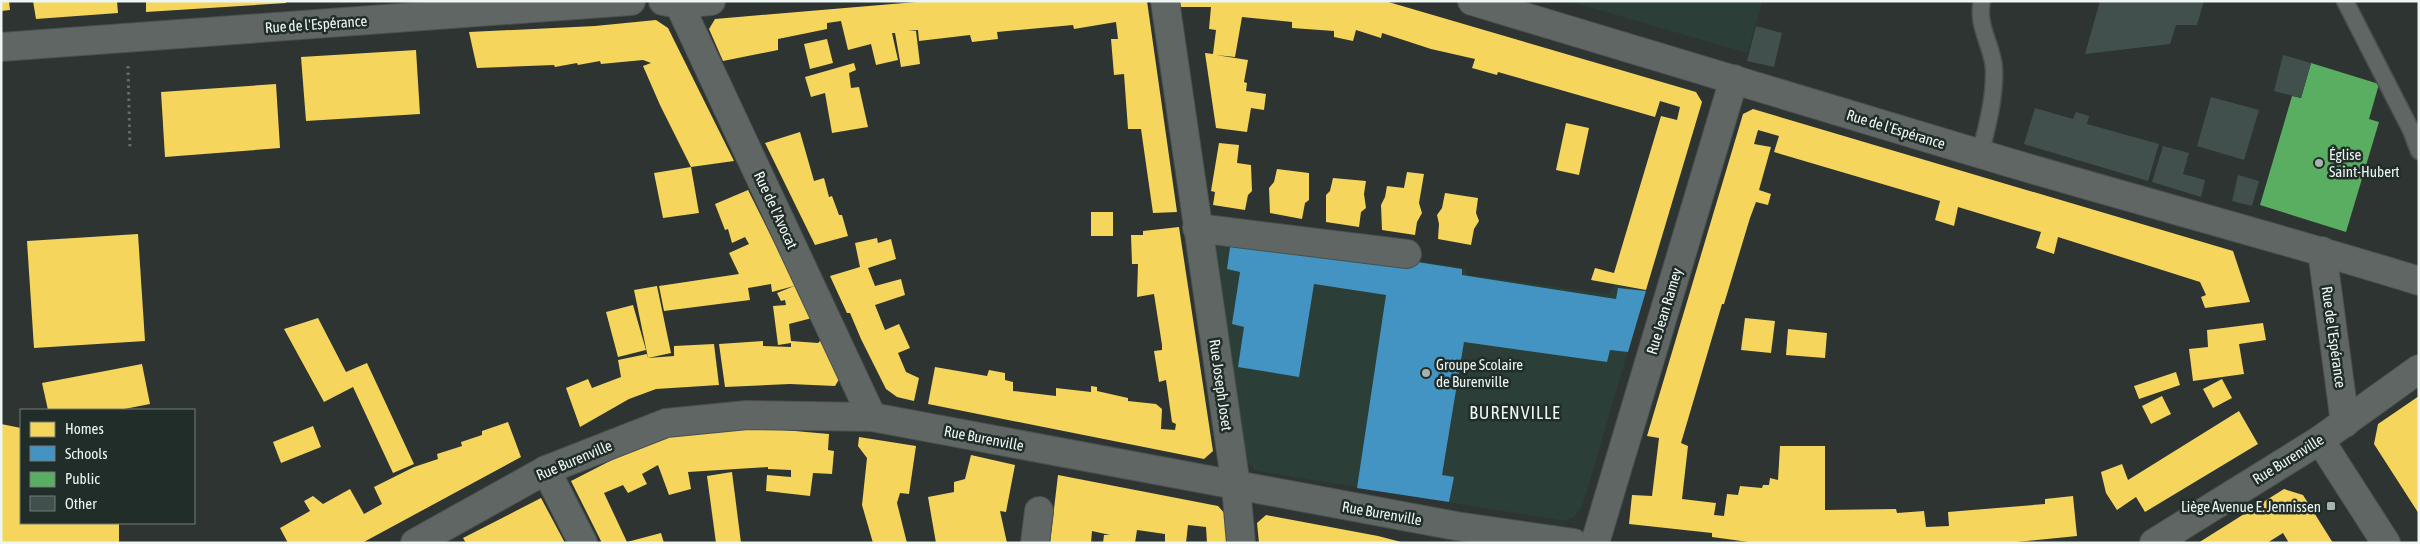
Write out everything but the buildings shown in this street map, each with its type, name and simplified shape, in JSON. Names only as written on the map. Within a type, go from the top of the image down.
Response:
[{"type":"street","name":"Rue de l'Espérance","points":[[1,47],[631,1]]},
{"type":"street","points":[[670,3],[711,1]]},
{"type":"street","name":"Rue Joseph Joset","points":[[1164,1],[1236,486],[1241,543]]},
{"type":"street","name":"Rue de l'Espérance","points":[[1472,1],[1980,154],[2322,251],[2419,281]]},
{"type":"street","name":"Rue de l'Avocat","points":[[670,3],[872,417]]},
{"type":"street","name":"Rue Jean Ramey","points":[[1595,543],[1734,79]]},
{"type":"street","points":[[1197,228],[1407,254]]},
{"type":"street","name":"Rue de l'Espérance","points":[[2322,251],[2345,423]]},
{"type":"street","name":"Rue Burenville","points":[[2154,543],[2320,440],[2419,370]]},
{"type":"street","name":"Rue Burenville","points":[[434,539],[546,470],[666,423],[746,416],[872,417],[1456,526],[1574,543]]},
{"type":"street","points":[[2320,440],[2386,543]]},
{"type":"street","points":[[546,470],[583,543]]},
{"type":"street","points":[[1035,543],[1039,511]]},
{"type":"lane","points":[[1980,154],[1988,126],[1994,68],[1980,12],[1982,1]]},
{"type":"lane","points":[[2344,1],[2411,130],[2419,151]]},
{"type":"path","points":[[125,38],[129,74],[130,149]]},
{"type":"shaded area","points":[[1568,1],[1763,1],[1747,53]]},
{"type":"shaded area","name":"Groupe Scolaire de Burenville","points":[[1212,240],[1398,258],[1465,268],[1468,275],[1608,294],[1614,285],[1646,291],[1582,507],[1574,517],[1565,521],[1257,471],[1245,461]]},
{"type":"place","name":"Église Saint-Hubert","points":[[2319,163]]},
{"type":"place","name":"Groupe Scolaire de Burenville","points":[[1426,373]]},
{"type":"place","name":"Liège Avenue E. Jennissen","points":[[2331,506]]},
{"type":"district","name":"BURENVILLE","points":[[1515,412]]}]
